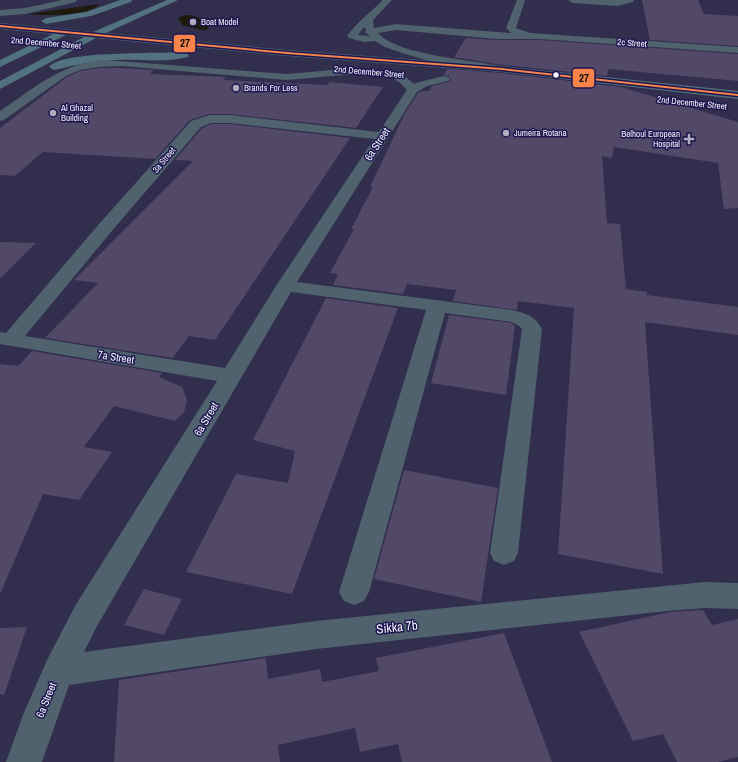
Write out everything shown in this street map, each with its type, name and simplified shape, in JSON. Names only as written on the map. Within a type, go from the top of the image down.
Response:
[{"type":"main road","points":[[0,21],[32,22],[75,17],[128,0]]},
{"type":"main road","points":[[0,86],[72,39],[138,0]]},
{"type":"main road","points":[[0,64],[32,48],[72,39],[95,30],[153,3],[174,0]]},
{"type":"main road","points":[[95,30],[90,28],[91,30],[100,30],[110,28],[153,3]]},
{"type":"main road","points":[[153,3],[139,21],[138,24],[142,29],[160,35],[251,45],[287,53]]},
{"type":"main road","name":"2nd December Street","points":[[0,26],[46,30],[72,39],[188,55],[151,57],[110,56],[76,60],[48,70],[0,95]]},
{"type":"main road","points":[[34,36],[53,32],[46,30]]},
{"type":"main road","name":"2nd December Street","points":[[95,30],[287,53],[502,69],[738,95]]},
{"type":"main road","points":[[0,32],[240,53],[287,53]]},
{"type":"main road","name":"2nd December Street","points":[[23,41],[46,46]]},
{"type":"main road","points":[[0,74],[46,46]]},
{"type":"main road","points":[[0,64],[3,58],[3,52]]},
{"type":"main road","name":"2nd December Street","points":[[302,66],[448,79]]},
{"type":"main road","points":[[560,86],[606,87],[611,85],[613,81]]},
{"type":"main road","points":[[632,96],[634,92],[642,90],[689,94],[698,91]]},
{"type":"street","points":[[0,13],[25,10],[73,0]]},
{"type":"street","points":[[373,35],[364,40],[352,36],[359,27],[372,17],[388,0]]},
{"type":"street","points":[[521,0],[511,28],[514,31],[526,35]]},
{"type":"street","points":[[572,0],[618,3],[630,0]]},
{"type":"street","points":[[372,17],[369,27],[373,35],[386,45],[410,53],[502,69]]},
{"type":"street","name":"2c Street","points":[[373,35],[390,28],[450,35],[526,35],[738,50]]},
{"type":"street","points":[[0,117],[62,74],[71,70],[99,63],[122,63],[286,77],[357,71]]},
{"type":"street","points":[[392,74],[403,80],[413,90],[423,84],[448,79]]},
{"type":"street","name":"6a Street","points":[[24,762],[40,715],[58,671],[86,616],[285,286],[413,90]]},
{"type":"street","name":"3a Street","points":[[6,339],[196,124],[210,119],[230,119],[382,136]]},
{"type":"street","points":[[285,286],[437,306],[526,320],[532,328],[504,553]]},
{"type":"street","points":[[354,592],[437,306]]},
{"type":"street","name":"7a Street","points":[[6,339],[232,376]]},
{"type":"street","name":"Sikka 7b","points":[[58,671],[316,636],[667,598],[705,595],[738,596]]},
{"type":"shaded area","points":[[99,4],[95,8],[78,13],[55,15],[29,14]]},
{"type":"shaded area","points":[[185,15],[200,18],[209,29],[201,30],[182,25],[178,18]]},
{"type":"building","points":[[642,0],[698,0],[704,14],[738,16],[738,46],[650,40]]},
{"type":"building","points":[[466,38],[540,40],[738,54],[738,81],[608,69],[607,76],[496,64],[454,57]]},
{"type":"building","points":[[99,68],[154,70],[150,74],[226,77],[223,80],[327,85],[330,82],[383,87],[356,128],[230,114],[210,114],[190,120],[155,159],[43,152],[15,176],[0,175],[0,128],[67,77],[80,71]]},
{"type":"building","points":[[447,69],[502,73],[621,87],[738,122],[738,208],[724,209],[718,163],[614,147],[612,158],[602,156],[607,223],[620,224],[626,289],[647,292],[647,295],[738,307],[738,335],[645,322],[663,574],[558,554],[574,308],[518,301],[517,310],[453,301],[456,290],[407,284],[403,294],[333,285],[338,274],[330,273],[354,229],[351,229],[373,187],[370,187],[404,115],[418,93],[422,91],[429,91],[432,86],[451,80],[449,76],[444,75]]},
{"type":"building","points":[[211,124],[230,124],[350,138],[215,340],[189,336],[173,358],[45,338],[98,283],[74,280],[193,161],[175,160],[202,128]]},
{"type":"building","points":[[0,242],[36,243],[0,279]]},
{"type":"building","points":[[326,298],[398,308],[292,594],[186,572],[236,474],[288,483],[295,451],[253,440]]},
{"type":"building","points":[[449,315],[511,323],[515,326],[506,395],[431,383]]},
{"type":"building","points":[[32,351],[162,373],[159,377],[182,387],[187,400],[184,412],[175,421],[114,406],[84,447],[112,452],[79,500],[43,494],[0,594],[0,364],[18,366]]},
{"type":"building","points":[[404,470],[498,488],[481,602],[374,579]]},
{"type":"building","points":[[144,589],[182,599],[164,635],[124,625]]},
{"type":"building","points":[[703,610],[712,625],[738,619],[738,757],[718,762],[677,762],[663,734],[633,741],[579,632],[670,612]]},
{"type":"building","points":[[27,627],[4,695],[0,694],[0,628]]},
{"type":"building","points":[[504,633],[552,762],[402,762],[398,744],[360,752],[355,728],[278,745],[280,762],[114,762],[119,680],[266,658],[268,679],[320,669],[322,682],[379,671],[376,658]]},
{"type":"transit line","name":"27","points":[[0,26],[287,53],[502,69],[738,95]]},
{"type":"place","name":"Boat Model","points":[[193,22]]},
{"type":"place","name":"Brands For Less","points":[[236,88]]},
{"type":"place","name":"Al Ghazal Building","points":[[53,113]]},
{"type":"place","name":"Jumeira Rotana","points":[[506,133]]},
{"type":"place","name":"Belhoul European Hospital","points":[[689,139]]}]
